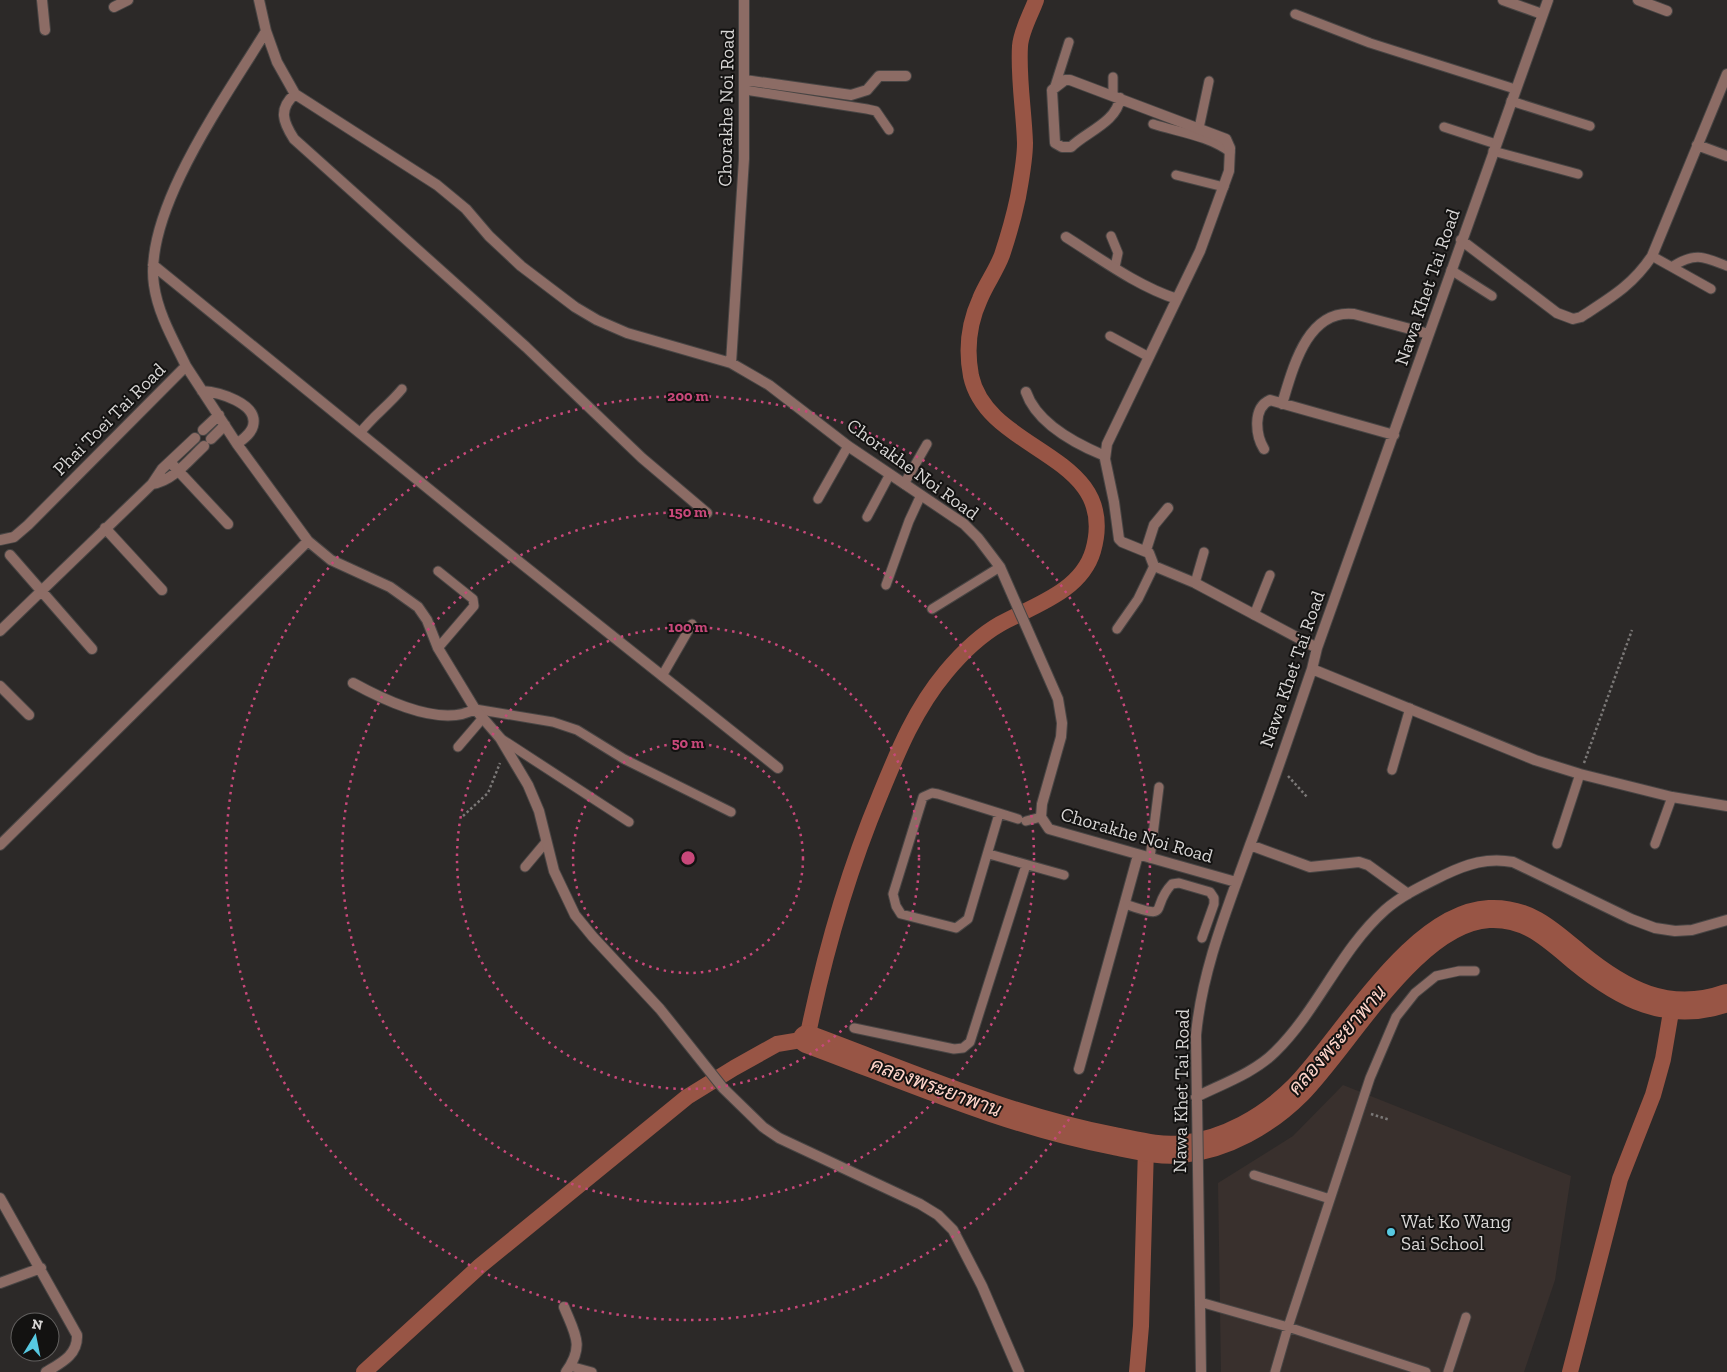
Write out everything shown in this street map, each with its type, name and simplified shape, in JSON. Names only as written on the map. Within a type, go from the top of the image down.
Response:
[{"type":"street","points":[[42,0],[45,30]]},
{"type":"street","points":[[114,7],[128,0]]},
{"type":"street","points":[[259,0],[266,31],[277,62],[295,94],[437,185],[466,209],[489,236],[521,266],[575,307],[597,320],[627,333],[731,363]]},
{"type":"street","name":"Chorakhe Noi Road","points":[[744,0],[745,85],[740,247],[731,363],[769,385],[848,446],[964,524],[978,538],[1000,567],[1058,699],[1062,723],[1061,737],[1042,804],[1041,818],[1049,829],[1236,882]]},
{"type":"street","points":[[1503,0],[1542,14]]},
{"type":"street","name":"Nawa Khet Tai Road","points":[[1201,1372],[1196,1110],[1196,1035],[1199,1004],[1236,882],[1312,669],[1317,648],[1548,0]]},
{"type":"street","points":[[1638,0],[1667,12]]},
{"type":"street","name":"Phai Toei Tai Road","points":[[0,540],[14,536],[28,524],[186,366],[157,301],[152,265],[160,232],[177,180],[266,31]]},
{"type":"street","points":[[1461,240],[1557,313],[1573,319],[1581,317],[1626,288],[1639,275],[1652,256],[1727,74]]},
{"type":"street","points":[[745,85],[851,95],[867,90],[879,76],[906,76]]},
{"type":"street","points":[[1117,97],[1119,108],[1098,130],[1078,140],[1071,147],[1062,147],[1055,143],[1052,90],[1065,80],[1070,80],[1117,97],[1199,128],[1226,139],[1230,152],[1229,171],[1200,251],[1126,408],[1112,433],[1105,456],[1119,539],[1122,542],[1146,550]]},
{"type":"street","points":[[295,94],[286,102],[284,112],[285,126],[294,140],[526,347],[642,458],[707,513]]},
{"type":"street","points":[[1697,145],[1727,156]]},
{"type":"street","points":[[1066,237],[1159,293],[1177,298]]},
{"type":"street","points":[[152,265],[778,768]]},
{"type":"street","points":[[1282,404],[1297,354],[1305,341],[1329,317],[1342,313],[1354,314],[1429,334]]},
{"type":"street","points":[[186,366],[237,444],[308,541],[331,560],[390,587],[406,597],[427,620],[438,648],[475,709],[500,738],[528,785],[539,811],[554,872],[576,915],[593,938],[660,1009],[723,1088],[762,1127],[779,1138],[920,1204],[943,1220],[953,1230],[982,1286],[1019,1372]]},
{"type":"street","points":[[202,391],[220,392],[245,407],[253,420],[253,426],[249,434],[237,444]]},
{"type":"street","points":[[1026,392],[1032,406],[1042,416],[1080,446],[1105,456]]},
{"type":"street","points":[[1264,449],[1258,440],[1256,430],[1263,406],[1270,400],[1394,435]]},
{"type":"street","points":[[203,430],[219,416]]},
{"type":"street","points":[[152,484],[163,482],[177,471],[225,425]]},
{"type":"street","points":[[0,631],[152,484],[170,462],[195,438]]},
{"type":"street","points":[[170,462],[228,524]]},
{"type":"street","points":[[1168,508],[1154,525],[1146,550],[1154,566],[1195,583],[1317,648]]},
{"type":"street","points":[[105,528],[162,590]]},
{"type":"street","points":[[0,845],[308,541]]},
{"type":"street","points":[[10,555],[40,592],[92,649]]},
{"type":"street","points":[[1312,669],[1410,708],[1495,745],[1580,774],[1672,797],[1727,806]]},
{"type":"street","points":[[353,684],[387,700],[436,714],[464,715],[475,709]]},
{"type":"street","points":[[0,686],[29,715]]},
{"type":"street","points":[[1250,845],[1310,866],[1359,862],[1368,865],[1408,894]]},
{"type":"street","points":[[1079,1069],[1138,855]]},
{"type":"street","points":[[1196,1097],[1248,1071],[1274,1053],[1296,1028],[1360,937],[1385,910],[1421,886],[1453,870],[1483,860],[1497,858],[1513,862],[1631,919],[1662,929],[1675,931],[1692,930],[1727,920]]},
{"type":"street","points":[[0,1198],[41,1268],[76,1335],[77,1343],[68,1358],[46,1372]]},
{"type":"street","points":[[0,1283],[41,1268]]},
{"type":"street","points":[[564,1307],[578,1341],[575,1358],[568,1369]]},
{"type":"lane","points":[[1295,14],[1370,43],[1515,89]]},
{"type":"lane","points":[[1055,86],[1069,42]]},
{"type":"lane","points":[[1114,77],[1117,97]]},
{"type":"lane","points":[[1199,128],[1209,81]]},
{"type":"lane","points":[[745,85],[876,111],[889,130]]},
{"type":"lane","points":[[1511,101],[1590,126]]},
{"type":"lane","points":[[1153,124],[1220,144],[1230,152]]},
{"type":"lane","points":[[1444,128],[1494,148],[1578,174]]},
{"type":"lane","points":[[1176,175],[1224,187]]},
{"type":"lane","points":[[1111,236],[1118,253],[1115,267]]},
{"type":"lane","points":[[1652,256],[1673,266],[1711,289]]},
{"type":"lane","points":[[1673,266],[1684,259],[1696,256],[1727,266]]},
{"type":"lane","points":[[1451,270],[1492,296]]},
{"type":"lane","points":[[1110,336],[1149,357]]},
{"type":"lane","points":[[360,433],[376,413],[391,403],[402,389]]},
{"type":"lane","points":[[904,484],[927,444]]},
{"type":"lane","points":[[818,499],[848,446]]},
{"type":"lane","points":[[867,517],[890,474]]},
{"type":"lane","points":[[886,584],[909,521],[921,495]]},
{"type":"lane","points":[[1195,583],[1204,552]]},
{"type":"lane","points":[[1118,630],[1138,599],[1154,566]]},
{"type":"lane","points":[[932,609],[1000,567]]},
{"type":"lane","points":[[438,571],[473,599],[474,606],[438,648]]},
{"type":"lane","points":[[1254,615],[1270,575]]},
{"type":"lane","points":[[662,676],[692,624]]},
{"type":"lane","points":[[1392,770],[1410,708]]},
{"type":"lane","points":[[475,709],[553,722],[577,730],[624,760],[731,812]]},
{"type":"lane","points":[[458,747],[482,719]]},
{"type":"lane","points":[[500,738],[628,822]]},
{"type":"lane","points":[[1557,844],[1580,774]]},
{"type":"lane","points":[[1150,858],[1159,787]]},
{"type":"lane","points":[[999,814],[989,854],[968,918],[964,924],[956,928],[901,914],[896,906],[893,894],[923,797],[932,793],[938,794],[1022,820],[1041,818]]},
{"type":"lane","points":[[1655,844],[1672,797]]},
{"type":"lane","points":[[525,867],[546,842]]},
{"type":"lane","points":[[989,854],[1064,875]]},
{"type":"lane","points":[[854,1028],[954,1049],[962,1048],[970,1042],[1026,865]]},
{"type":"lane","points":[[1125,904],[1147,912],[1155,912],[1160,909],[1167,889],[1172,884],[1179,883],[1210,892],[1214,898],[1214,904],[1202,938]]},
{"type":"lane","points":[[1275,1372],[1288,1327],[1360,1110],[1379,1056],[1396,1017],[1415,993],[1436,976],[1459,971],[1476,971]]},
{"type":"lane","points":[[1254,1174],[1330,1199]]},
{"type":"lane","points":[[1200,1302],[1288,1327],[1426,1372]]},
{"type":"lane","points":[[1448,1372],[1466,1317]]},
{"type":"lane","points":[[568,1369],[592,1372]]},
{"type":"path","points":[[1580,774],[1632,630]]},
{"type":"path","points":[[463,816],[488,793],[506,748]]},
{"type":"path","points":[[1278,766],[1308,798]]},
{"type":"path","points":[[1360,1110],[1390,1120]]},
{"type":"shaded area","name":"Wat Ko Wang Sai School","points":[[1343,1085],[1571,1176],[1555,1280],[1524,1372],[1221,1372],[1218,1183],[1293,1136]]},
{"type":"waterway","points":[[364,1372],[480,1266],[687,1097],[777,1044],[807,1039],[829,946],[857,855],[880,795],[916,716],[935,686],[971,646],[1000,624],[1040,604],[1067,587],[1087,565],[1093,551],[1096,519],[1088,493],[1071,473],[1001,422],[982,402],[971,376],[969,366],[969,347],[973,317],[982,293],[1002,255],[1018,197],[1024,163],[1025,143],[1020,46],[1024,29],[1036,0]]},
{"type":"waterway","name":"คลองพระยาพาน","points":[[807,1039],[958,1096],[1035,1122],[1130,1144],[1174,1150],[1198,1147],[1229,1137],[1273,1112],[1298,1090],[1360,1013],[1409,958],[1434,936],[1461,921],[1489,914],[1503,914],[1526,921],[1547,933],[1611,982],[1647,999],[1665,1004],[1685,1006],[1705,1004],[1727,998]]},
{"type":"waterway","points":[[1570,1372],[1620,1179],[1653,1095],[1663,1059],[1672,1006]]},
{"type":"waterway","points":[[1137,1372],[1141,1326],[1146,1147]]},
{"type":"place","name":"Wat Ko Wang Sai School","points":[[1391,1232]]}]
